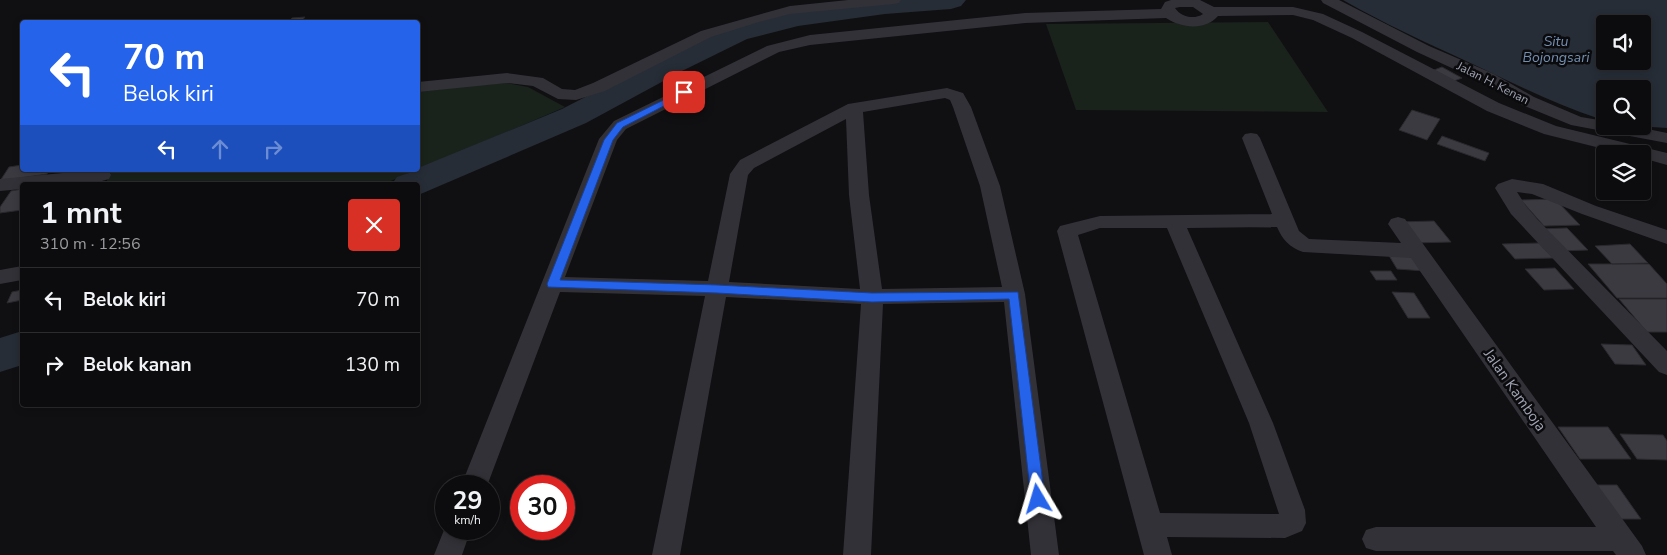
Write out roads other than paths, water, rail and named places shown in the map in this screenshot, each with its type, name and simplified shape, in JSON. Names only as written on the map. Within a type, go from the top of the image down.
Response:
[{"type":"street","points":[[420,87],[507,78],[537,82],[558,94],[576,95],[599,87],[706,34],[754,19],[790,10],[894,0]]},
{"type":"street","name":"Jalan H. Kenan","points":[[1328,0],[1423,49],[1488,78],[1528,101],[1577,121],[1667,138]]},
{"type":"street","points":[[478,475],[608,140],[620,125],[773,49],[810,40],[1025,18],[1170,13],[1168,8],[1170,5],[1185,1],[1199,4],[1210,12],[1293,11],[1318,17],[1357,35],[1493,107],[1550,130],[1667,159]]},
{"type":"street","points":[[666,555],[739,174],[747,164],[854,108],[947,93],[957,97],[990,186],[1014,294],[1045,555]]},
{"type":"street","points":[[854,108],[859,195],[872,298],[857,555]]},
{"type":"street","points":[[1250,138],[1290,234],[1303,245],[1417,251]]},
{"type":"street","points":[[29,182],[102,177]]},
{"type":"street","points":[[0,184],[20,183]]},
{"type":"street","points":[[1667,237],[1589,210],[1536,188],[1512,185],[1505,188],[1518,210],[1531,225],[1667,366]]},
{"type":"street","points":[[1158,555],[1148,525],[1067,231],[1100,222],[1284,220]]},
{"type":"street","points":[[1148,525],[1285,526],[1292,523],[1292,510],[1261,423],[1174,221]]},
{"type":"street","name":"Jalan Kamboja","points":[[1398,224],[1626,547]]},
{"type":"street","points":[[0,278],[20,273]]},
{"type":"street","points":[[552,284],[717,289],[872,298],[1014,294]]},
{"type":"street","points":[[1376,538],[1626,547]]},
{"type":"street","points":[[448,555],[454,540]]},
{"type":"water","name":"Situ Bojongsari","points":[[1343,0],[1667,0],[1667,128],[1651,127],[1651,80],[1596,80],[1596,118],[1566,107],[1404,32]]},
{"type":"waterway","points":[[417,182],[574,116],[671,64],[736,32],[798,17],[885,5],[951,0]]},
{"type":"waterway","points":[[0,355],[20,349]]}]
